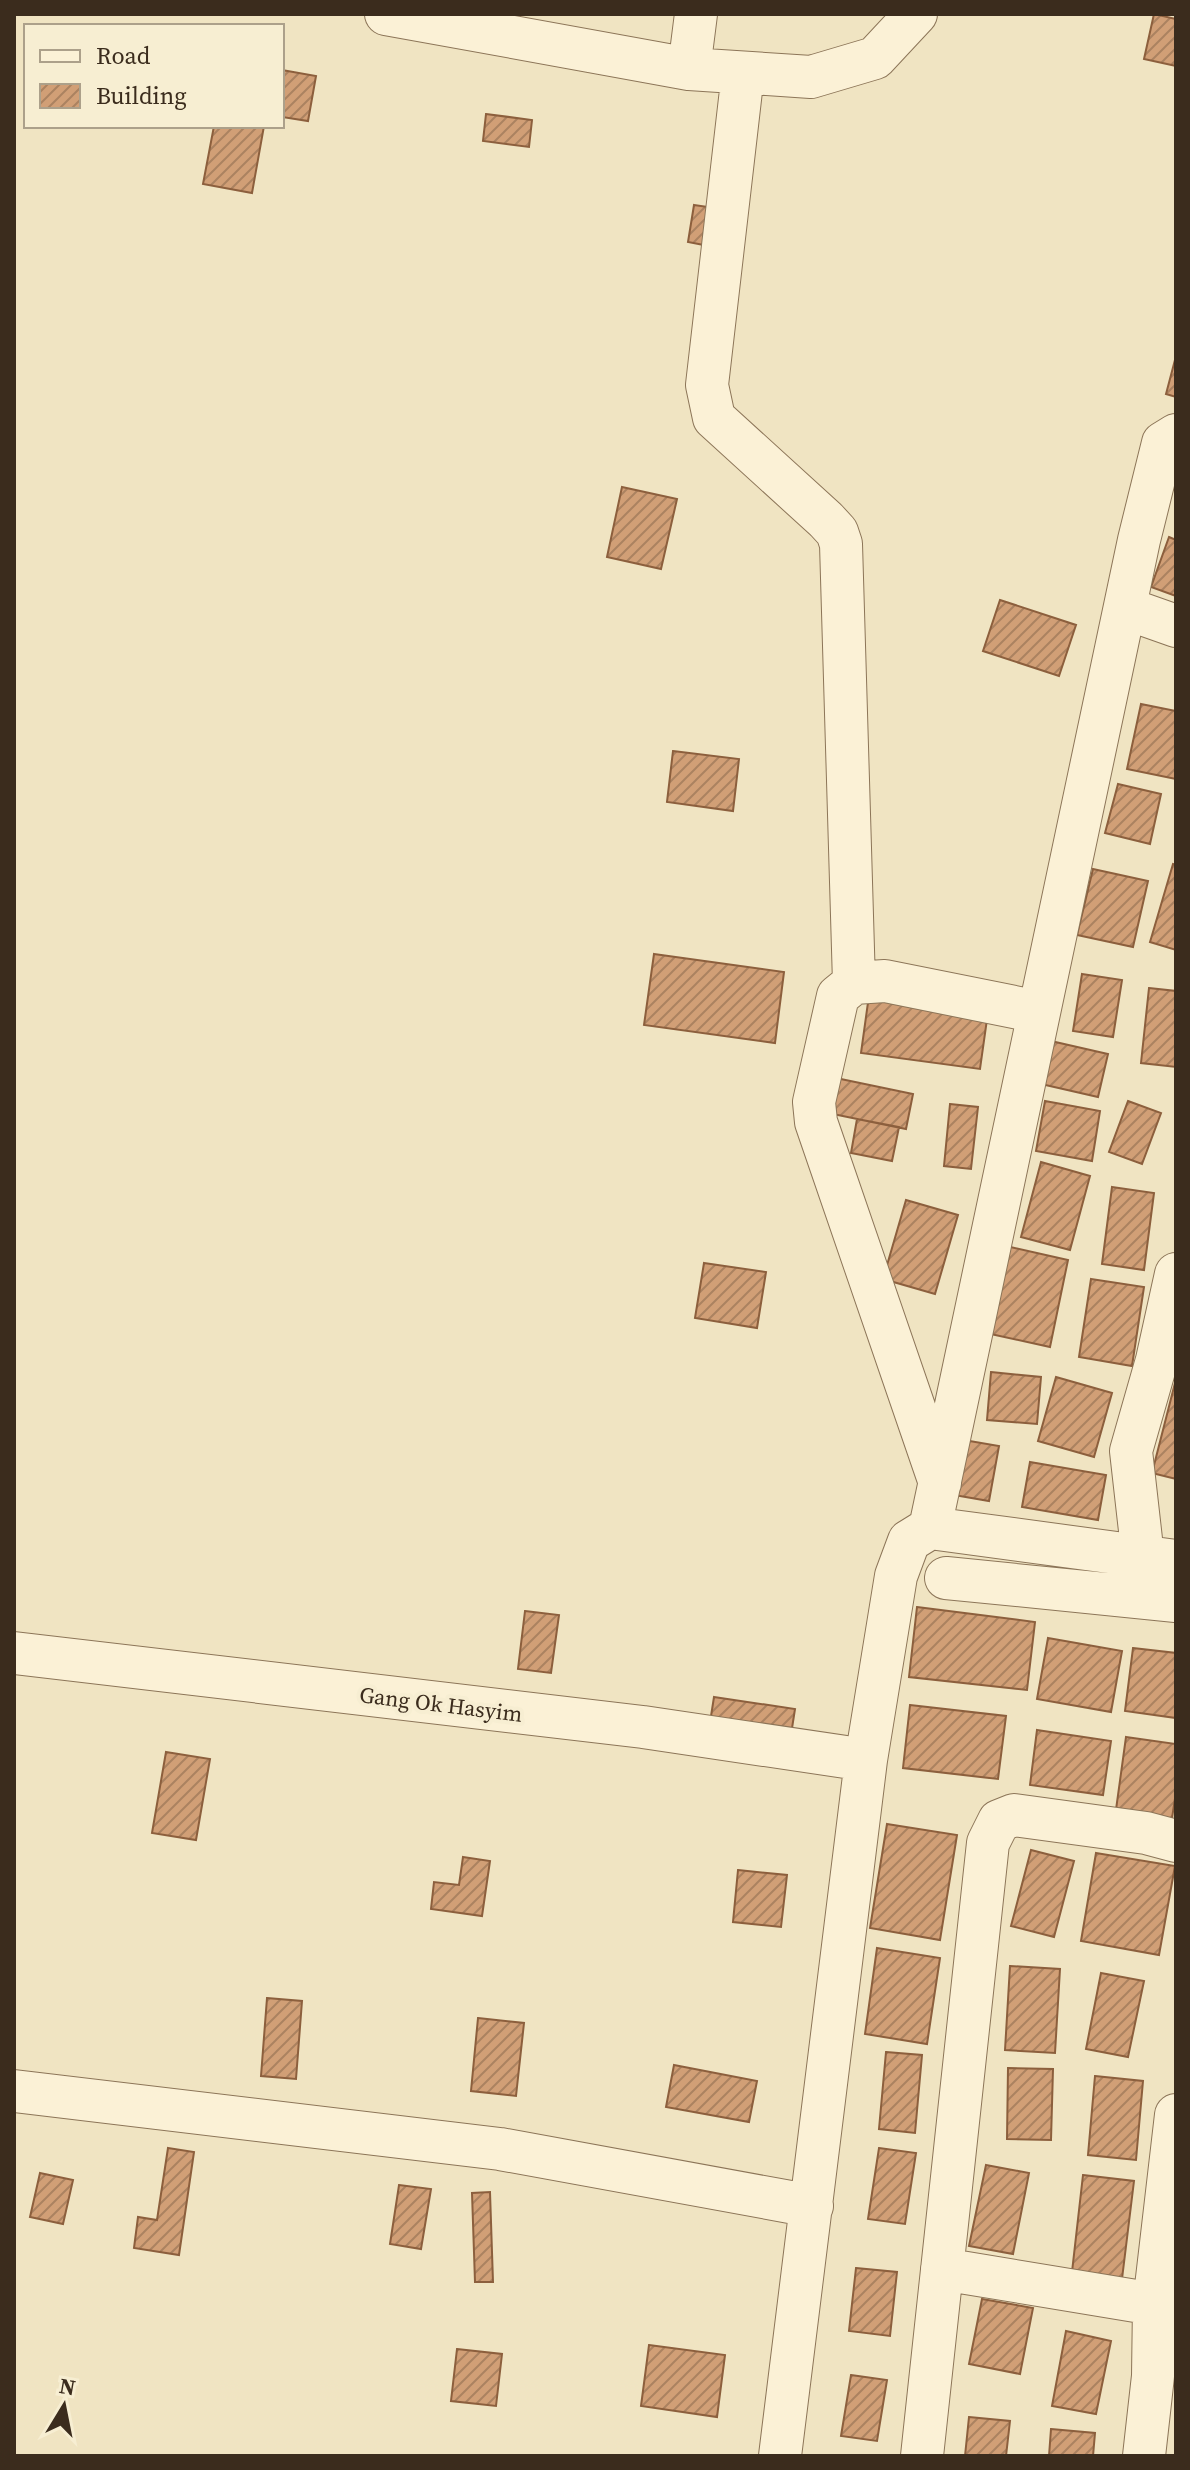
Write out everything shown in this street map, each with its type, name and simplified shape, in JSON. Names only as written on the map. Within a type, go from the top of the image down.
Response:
[{"type":"street","points":[[386,14],[689,69],[811,77],[875,58],[916,14]]},
{"type":"street","points":[[689,69],[696,14]]},
{"type":"street","points":[[743,73],[707,385],[714,418],[826,520],[837,532],[841,544],[854,983]]},
{"type":"street","points":[[930,1528],[1082,799],[1163,443],[1176,435]]},
{"type":"street","points":[[1125,608],[1176,626]]},
{"type":"street","points":[[940,1483],[816,1122],[814,1102],[838,996],[854,983],[885,981],[1039,1012]]},
{"type":"street","points":[[946,1578],[1176,1600],[1159,1559],[1131,1451],[1166,1361],[1176,1274]]},
{"type":"street","points":[[780,2456],[866,1760],[896,1576],[909,1541],[930,1528],[1159,1559]]},
{"type":"street","name":"Gang Ok Hasyim","points":[[14,1653],[643,1727],[866,1760]]},
{"type":"street","points":[[922,2456],[988,1843],[999,1821],[1014,1815],[1146,1833],[1176,1841]]},
{"type":"street","points":[[14,2091],[500,2149],[812,2206]]},
{"type":"street","points":[[1144,2456],[1153,2376],[1154,2304],[1176,2115]]},
{"type":"street","points":[[942,2269],[1154,2304]]},
{"type":"building","points":[[1154,14],[1176,19],[1176,66],[1144,59]]},
{"type":"building","points":[[284,70],[316,76],[308,121],[284,117]]},
{"type":"building","points":[[486,114],[532,120],[529,147],[483,141]]},
{"type":"building","points":[[214,128],[264,128],[252,193],[203,184]]},
{"type":"building","points":[[694,205],[715,208],[709,246],[688,242]]},
{"type":"building","points":[[1176,356],[1176,397],[1166,394]]},
{"type":"building","points":[[622,487],[677,499],[661,569],[607,557]]},
{"type":"building","points":[[1169,537],[1176,540],[1176,596],[1151,587]]},
{"type":"building","points":[[1000,600],[1076,625],[1059,676],[983,651]]},
{"type":"building","points":[[1141,704],[1176,711],[1176,779],[1127,769]]},
{"type":"building","points":[[673,751],[739,759],[733,811],[667,802]]},
{"type":"building","points":[[1118,784],[1161,794],[1150,844],[1105,833]]},
{"type":"building","points":[[1173,864],[1176,865],[1176,950],[1150,942]]},
{"type":"building","points":[[1093,869],[1148,881],[1133,947],[1077,935]]},
{"type":"building","points":[[654,954],[784,972],[775,1043],[644,1025]]},
{"type":"building","points":[[1082,974],[1122,980],[1113,1037],[1073,1031]]},
{"type":"building","points":[[870,988],[989,1005],[980,1069],[861,1053]]},
{"type":"building","points":[[1149,988],[1176,991],[1176,1067],[1141,1063]]},
{"type":"building","points":[[1051,1041],[1108,1054],[1098,1097],[1041,1084]]},
{"type":"building","points":[[836,1078],[913,1094],[906,1129],[828,1113]]},
{"type":"building","points":[[1045,1101],[1100,1111],[1092,1161],[1036,1151]]},
{"type":"building","points":[[1128,1101],[1161,1113],[1142,1164],[1109,1152]]},
{"type":"building","points":[[950,1104],[978,1107],[971,1169],[944,1166]]},
{"type":"building","points":[[857,1119],[899,1127],[892,1161],[851,1153]]},
{"type":"building","points":[[1041,1162],[1090,1176],[1070,1250],[1021,1237]]},
{"type":"building","points":[[1112,1187],[1154,1193],[1144,1270],[1102,1264]]},
{"type":"building","points":[[906,1200],[958,1215],[935,1294],[883,1279]]},
{"type":"building","points":[[1006,1246],[1068,1260],[1050,1347],[986,1333]]},
{"type":"building","points":[[704,1263],[766,1272],[757,1328],[695,1318]]},
{"type":"building","points":[[1091,1279],[1144,1287],[1132,1366],[1079,1357]]},
{"type":"building","points":[[991,1372],[1041,1377],[1037,1424],[987,1420]]},
{"type":"building","points":[[1056,1377],[1112,1393],[1094,1457],[1038,1441]]},
{"type":"building","points":[[1176,1384],[1176,1479],[1152,1473]]},
{"type":"building","points":[[958,1439],[999,1446],[989,1501],[948,1494]]},
{"type":"building","points":[[1030,1462],[1106,1475],[1098,1520],[1022,1507]]},
{"type":"building","points":[[917,1607],[1035,1622],[1027,1690],[909,1677]]},
{"type":"building","points":[[525,1611],[559,1615],[551,1673],[518,1669]]},
{"type":"building","points":[[1048,1638],[1122,1651],[1111,1712],[1037,1699]]},
{"type":"building","points":[[1133,1648],[1176,1653],[1176,1718],[1125,1711]]},
{"type":"building","points":[[714,1697],[795,1709],[790,1741],[709,1729]]},
{"type":"building","points":[[910,1705],[1006,1716],[998,1779],[903,1768]]},
{"type":"building","points":[[1037,1730],[1111,1741],[1103,1795],[1030,1785]]},
{"type":"building","points":[[1126,1737],[1176,1744],[1176,1792],[1171,1825],[1115,1817]]},
{"type":"building","points":[[166,1752],[210,1759],[196,1840],[152,1833]]},
{"type":"building","points":[[887,1824],[957,1835],[940,1940],[870,1928]]},
{"type":"building","points":[[1031,1850],[1074,1861],[1054,1937],[1011,1926]]},
{"type":"building","points":[[1096,1853],[1175,1866],[1159,1955],[1081,1941]]},
{"type":"building","points":[[463,1857],[490,1861],[482,1916],[431,1909],[434,1882],[459,1885]]},
{"type":"building","points":[[738,1870],[787,1875],[781,1927],[733,1922]]},
{"type":"building","points":[[877,1948],[940,1958],[927,2044],[865,2034]]},
{"type":"building","points":[[1010,1966],[1060,1969],[1055,2053],[1005,2050]]},
{"type":"building","points":[[1101,1973],[1144,1981],[1128,2057],[1086,2049]]},
{"type":"building","points":[[267,1998],[302,2001],[296,2079],[261,2076]]},
{"type":"building","points":[[478,2018],[524,2023],[516,2096],[471,2091]]},
{"type":"building","points":[[886,2052],[922,2055],[915,2133],[879,2129]]},
{"type":"building","points":[[674,2065],[757,2081],[749,2122],[666,2107]]},
{"type":"building","points":[[1008,2068],[1053,2069],[1051,2140],[1007,2139]]},
{"type":"building","points":[[1095,2076],[1143,2081],[1136,2160],[1088,2155]]},
{"type":"building","points":[[168,2148],[194,2152],[179,2255],[134,2248],[138,2217],[157,2220]]},
{"type":"building","points":[[879,2148],[916,2153],[905,2224],[868,2219]]},
{"type":"building","points":[[986,2165],[1029,2173],[1013,2254],[969,2246]]},
{"type":"building","points":[[40,2173],[73,2180],[63,2224],[30,2217]]},
{"type":"building","points":[[1083,2175],[1134,2181],[1121,2287],[1071,2281]]},
{"type":"building","points":[[399,2185],[431,2189],[421,2249],[390,2244]]},
{"type":"building","points":[[490,2192],[493,2282],[475,2282],[472,2193]]},
{"type":"building","points":[[856,2268],[897,2272],[890,2336],[849,2331]]},
{"type":"building","points":[[982,2299],[1033,2308],[1020,2374],[969,2364]]},
{"type":"building","points":[[1066,2331],[1111,2341],[1096,2414],[1052,2406]]},
{"type":"building","points":[[649,2345],[725,2355],[717,2417],[641,2406]]},
{"type":"building","points":[[457,2349],[502,2354],[496,2406],[451,2401]]},
{"type":"building","points":[[851,2375],[887,2380],[877,2441],[841,2436]]},
{"type":"building","points":[[969,2417],[1010,2421],[1006,2456],[965,2456]]},
{"type":"building","points":[[1051,2429],[1095,2433],[1093,2456],[1049,2456]]}]
